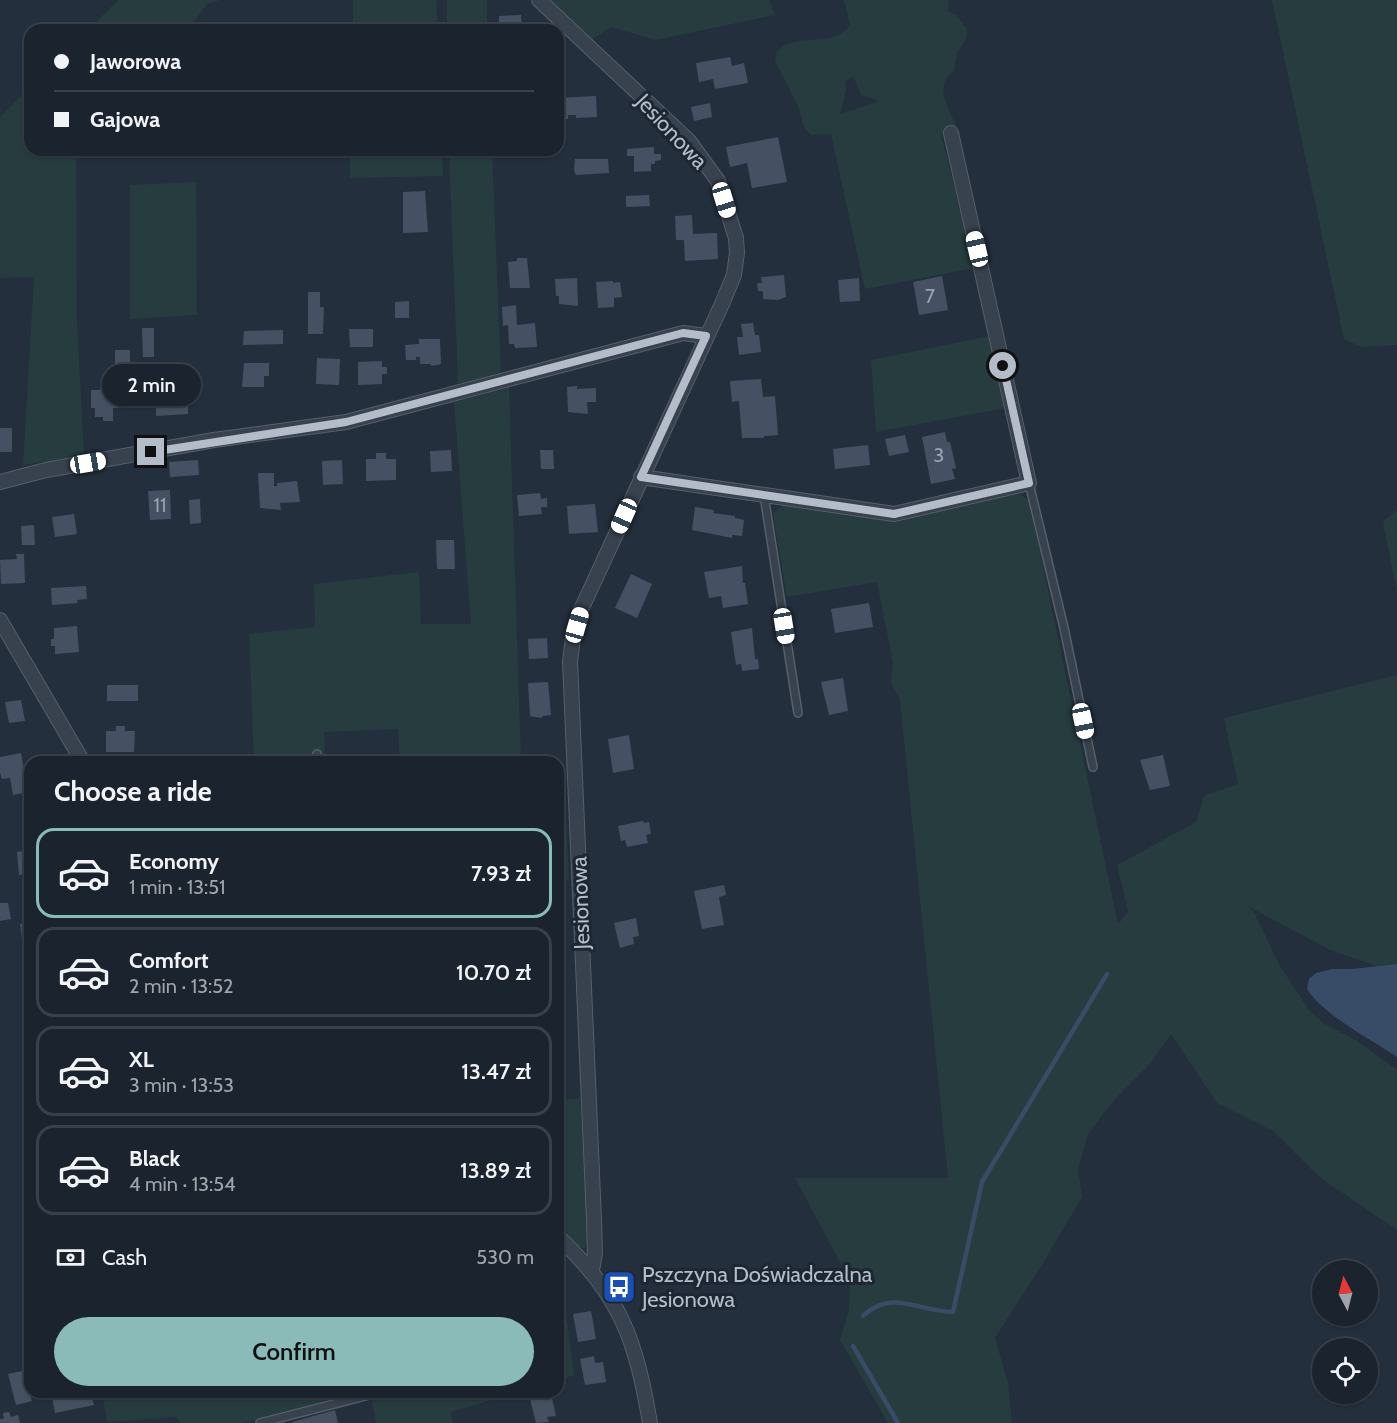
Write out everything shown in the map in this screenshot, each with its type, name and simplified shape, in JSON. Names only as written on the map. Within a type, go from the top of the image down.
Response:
[{"type":"street","name":"Jesionowa","points":[[539,0],[688,141],[718,181],[736,238],[737,264],[722,304],[580,612],[573,638],[570,660],[594,1220],[595,1253],[592,1270]]},
{"type":"street","points":[[641,477],[894,514],[1029,483],[951,133]]},
{"type":"street","points":[[0,482],[46,470],[214,440],[346,422],[683,333],[706,336]]},
{"type":"street","points":[[0,646],[3,624]]},
{"type":"street","points":[[3,624],[80,756]]},
{"type":"street","points":[[564,1243],[592,1270],[630,1335],[639,1361],[651,1423]]},
{"type":"lane","points":[[1029,483],[1064,628],[1093,767]]},
{"type":"lane","points":[[764,495],[798,713]]},
{"type":"lane","points":[[260,1423],[358,1398]]},
{"type":"green space","points":[[118,0],[220,0],[207,4],[192,24],[94,24]]},
{"type":"green space","points":[[353,0],[436,0],[438,24],[353,24]]},
{"type":"green space","points":[[447,0],[487,0],[487,24],[447,24]]},
{"type":"green space","points":[[548,0],[769,0],[775,15],[656,40],[611,27],[590,41]]},
{"type":"green space","points":[[844,0],[949,0],[948,11],[956,15],[967,29],[967,37],[957,53],[954,71],[948,77],[943,89],[946,103],[956,125],[951,133],[941,134],[974,268],[865,289],[831,134],[811,135],[804,128],[799,108],[775,61],[777,51],[785,45],[834,37],[850,25]],"holes":[[[853,76],[861,95],[880,101],[840,114],[846,90],[845,82]]]},
{"type":"green space","points":[[1272,0],[1397,0],[1397,345],[1362,347],[1344,339]]},
{"type":"green space","points":[[24,93],[24,156],[76,156],[77,321],[84,456],[23,465],[34,277],[0,278],[0,117]]},
{"type":"green space","points":[[350,156],[442,156],[443,176],[350,178]]},
{"type":"green space","points":[[449,156],[492,156],[501,376],[458,384]]},
{"type":"green space","points":[[196,182],[197,315],[130,319],[130,185]]},
{"type":"green space","points":[[990,336],[1006,408],[876,432],[871,360]]},
{"type":"green space","points":[[509,388],[521,756],[400,756],[398,729],[324,732],[325,756],[254,756],[249,634],[315,627],[314,584],[419,572],[421,624],[471,624],[454,402]]},
{"type":"green space","points":[[1018,493],[1028,500],[1035,528],[1118,924],[1128,912],[1117,865],[1196,822],[1204,796],[1238,784],[1224,718],[1397,675],[1397,964],[1377,966],[1330,950],[1248,906],[1255,914],[1280,966],[1309,1010],[1323,1023],[1356,1040],[1397,1070],[1397,1230],[1318,1176],[1273,1131],[1217,1103],[1171,1034],[1150,1064],[1114,1100],[1088,1134],[1078,1169],[1082,1197],[995,1338],[1008,1383],[1012,1423],[888,1423],[840,1340],[849,1310],[850,1281],[795,1178],[948,1178],[900,700],[891,683],[893,662],[877,582],[787,597],[773,513],[783,506],[801,506],[892,519]]},
{"type":"green space","points":[[1397,510],[1397,593],[1383,522]]},
{"type":"green space","points":[[564,775],[569,880],[564,880]]},
{"type":"green space","points":[[580,1099],[590,1238],[584,1249],[573,1243],[564,1233],[564,1100]]},
{"type":"green space","points":[[564,1298],[574,1375],[564,1378]]},
{"type":"green space","points":[[103,1398],[353,1398],[243,1423],[181,1423],[176,1417],[107,1422]]},
{"type":"green space","points":[[372,1398],[498,1398],[451,1412],[453,1423],[376,1423]]},
{"type":"water","points":[[1397,964],[1397,1057],[1335,1017],[1307,989],[1309,979],[1316,973],[1333,969]]},
{"type":"building","points":[[521,15],[522,24],[499,24],[499,16]]},
{"type":"building","points":[[730,57],[732,66],[744,63],[748,83],[715,89],[713,79],[699,82],[696,63]]},
{"type":"building","points":[[596,96],[597,117],[576,118],[576,115],[568,115],[568,119],[564,119],[564,98]]},
{"type":"building","points":[[710,103],[712,117],[694,121],[691,107]]},
{"type":"building","points":[[778,137],[787,182],[752,188],[747,163],[730,167],[726,147]]},
{"type":"building","points":[[654,147],[654,154],[661,154],[661,160],[651,164],[651,171],[634,172],[634,156],[627,156],[627,149]]},
{"type":"building","points":[[575,159],[608,159],[609,173],[576,175]]},
{"type":"building","points":[[425,191],[428,232],[403,233],[403,192]]},
{"type":"building","points":[[649,195],[650,206],[626,207],[626,196]]},
{"type":"building","points":[[692,215],[693,234],[717,233],[718,259],[685,261],[684,240],[676,240],[675,216]]},
{"type":"building","points":[[517,258],[527,258],[530,288],[510,288],[508,262],[517,261]]},
{"type":"building","points":[[784,275],[786,297],[778,300],[763,299],[763,291],[758,291],[757,283],[762,283],[761,277]]},
{"type":"building","points":[[942,276],[948,310],[919,315],[913,282]]},
{"type":"building","points":[[577,278],[578,306],[559,304],[555,279]]},
{"type":"building","points":[[859,278],[860,301],[840,302],[838,280]]},
{"type":"building","points":[[613,281],[613,283],[620,282],[622,297],[614,298],[614,307],[598,308],[596,282]]},
{"type":"building","points":[[308,292],[320,292],[320,307],[324,307],[323,334],[308,334]]},
{"type":"building","points":[[409,301],[409,318],[395,318],[395,302]]},
{"type":"building","points":[[516,305],[517,325],[535,323],[537,347],[515,348],[514,344],[509,344],[508,325],[503,326],[502,307]]},
{"type":"building","points":[[753,323],[755,335],[759,335],[761,352],[739,355],[737,337],[743,337],[741,324]]},
{"type":"building","points":[[142,328],[154,328],[154,357],[143,357]]},
{"type":"building","points":[[349,329],[373,329],[373,347],[350,347]]},
{"type":"building","points":[[283,330],[283,344],[243,345],[244,331]]},
{"type":"building","points":[[419,339],[440,339],[441,364],[432,366],[420,364],[420,357],[416,357],[416,360],[406,360],[405,345],[419,344]]},
{"type":"building","points":[[115,350],[130,350],[130,369],[115,369]]},
{"type":"building","points":[[317,358],[340,359],[339,385],[316,384]]},
{"type":"building","points":[[382,361],[382,367],[387,367],[387,374],[382,374],[382,384],[358,385],[358,362]]},
{"type":"building","points":[[244,363],[269,363],[269,376],[264,376],[264,387],[242,387]]},
{"type":"building","points":[[761,379],[763,397],[775,396],[778,435],[742,438],[739,401],[732,402],[730,381]]},
{"type":"building","points":[[577,386],[577,389],[596,388],[596,402],[587,402],[588,414],[568,412],[567,387]]},
{"type":"building","points":[[100,387],[118,390],[118,408],[113,408],[113,421],[103,421],[103,417],[95,417],[95,408],[91,408],[91,390],[100,390]]},
{"type":"building","points":[[188,389],[188,414],[156,416],[156,395],[174,395],[173,390]]},
{"type":"building","points":[[0,428],[12,428],[12,452],[0,452]]},
{"type":"building","points":[[945,432],[947,442],[950,442],[956,468],[952,469],[955,479],[931,484],[922,437]]},
{"type":"building","points":[[905,435],[909,452],[889,456],[885,439]]},
{"type":"building","points":[[868,445],[870,465],[835,469],[833,449]]},
{"type":"building","points":[[451,450],[452,471],[431,472],[430,451]]},
{"type":"building","points":[[540,450],[553,450],[554,469],[541,469]]},
{"type":"building","points":[[376,453],[386,453],[386,459],[396,459],[396,480],[366,481],[366,459],[376,459]]},
{"type":"building","points":[[198,460],[199,475],[170,477],[169,462]]},
{"type":"building","points":[[342,460],[343,484],[323,485],[322,461]]},
{"type":"building","points":[[258,473],[274,473],[274,486],[277,486],[277,483],[297,481],[300,502],[280,503],[281,510],[260,508]]},
{"type":"building","points":[[170,490],[171,519],[150,520],[148,491]]},
{"type":"building","points":[[540,493],[541,499],[547,498],[547,507],[541,507],[542,514],[519,516],[517,495]]},
{"type":"building","points":[[200,499],[201,523],[190,524],[189,500]]},
{"type":"building","points":[[595,504],[598,532],[569,534],[567,506]]},
{"type":"building","points":[[695,507],[714,510],[713,513],[735,516],[735,518],[744,520],[742,536],[732,535],[732,538],[692,530]]},
{"type":"building","points":[[74,514],[77,534],[55,537],[52,517]]},
{"type":"building","points":[[34,525],[35,545],[22,545],[21,526]]},
{"type":"building","points":[[436,540],[454,540],[455,569],[437,569]]},
{"type":"building","points":[[16,554],[24,554],[25,583],[1,584],[0,560],[17,559]]},
{"type":"building","points":[[742,566],[748,604],[723,608],[721,596],[709,598],[704,572]]},
{"type":"building","points":[[631,574],[652,584],[637,618],[615,608]]},
{"type":"building","points":[[86,586],[87,599],[77,600],[78,603],[52,605],[51,588]]},
{"type":"building","points":[[869,603],[873,627],[835,633],[831,609]]},
{"type":"building","points":[[77,626],[79,652],[55,654],[55,646],[51,646],[51,639],[54,639],[54,628]]},
{"type":"building","points":[[752,628],[755,659],[758,659],[759,669],[742,671],[741,664],[736,665],[731,632]]},
{"type":"building","points":[[547,638],[548,658],[529,659],[528,639]]},
{"type":"building","points":[[843,678],[848,711],[829,715],[821,682]]},
{"type":"building","points":[[548,682],[551,715],[541,718],[530,716],[528,683]]},
{"type":"building","points":[[107,685],[138,685],[138,701],[107,701]]},
{"type":"building","points":[[21,700],[25,721],[9,723],[5,702]]},
{"type":"building","points":[[116,726],[125,726],[125,731],[135,731],[134,752],[106,752],[106,731],[116,731]]},
{"type":"building","points":[[629,735],[634,769],[613,773],[608,739]]},
{"type":"building","points":[[21,753],[24,793],[13,795],[10,778],[2,779],[0,757]]},
{"type":"building","points":[[1163,755],[1170,786],[1150,790],[1140,760]]},
{"type":"building","points":[[643,821],[644,823],[649,822],[651,834],[646,835],[648,843],[627,847],[625,840],[621,841],[618,826]]},
{"type":"building","points":[[24,851],[24,875],[19,875],[17,852]]},
{"type":"building","points":[[724,885],[726,895],[719,897],[724,925],[702,929],[694,891]]},
{"type":"building","points":[[0,903],[8,903],[11,919],[0,921]]},
{"type":"building","points":[[636,918],[639,936],[633,937],[634,944],[620,948],[614,923]]},
{"type":"building","points":[[24,923],[24,947],[23,947],[20,924]]},
{"type":"building","points":[[565,1010],[566,1030],[564,1030]]},
{"type":"building","points":[[591,1311],[596,1339],[578,1342],[573,1314]]},
{"type":"building","points":[[594,1356],[595,1363],[603,1362],[606,1382],[585,1385],[580,1359]]},
{"type":"building","points":[[23,1371],[24,1398],[31,1398],[32,1401],[16,1405],[8,1374]]},
{"type":"building","points":[[52,1398],[92,1398],[94,1405],[55,1413]]},
{"type":"building","points":[[552,1398],[556,1416],[547,1417],[549,1422],[536,1423],[530,1399]]},
{"type":"building","points":[[335,1410],[338,1423],[292,1423],[292,1422]]},
{"type":"building","points":[[9,1412],[11,1417],[18,1415],[20,1423],[0,1423],[0,1419],[4,1419],[3,1413]]},
{"type":"waterway","points":[[863,1316],[874,1308],[895,1302],[953,1312],[982,1182],[1107,974]]},
{"type":"waterway","points":[[853,1346],[898,1423]]},
{"type":"place","name":"Pszczyna Doświadczalna Jesionowa","points":[[619,1287]]},
{"type":"route","points":[[151,452],[214,440],[346,422],[683,333],[706,336],[641,477],[894,514],[1029,483],[1003,366]]}]
